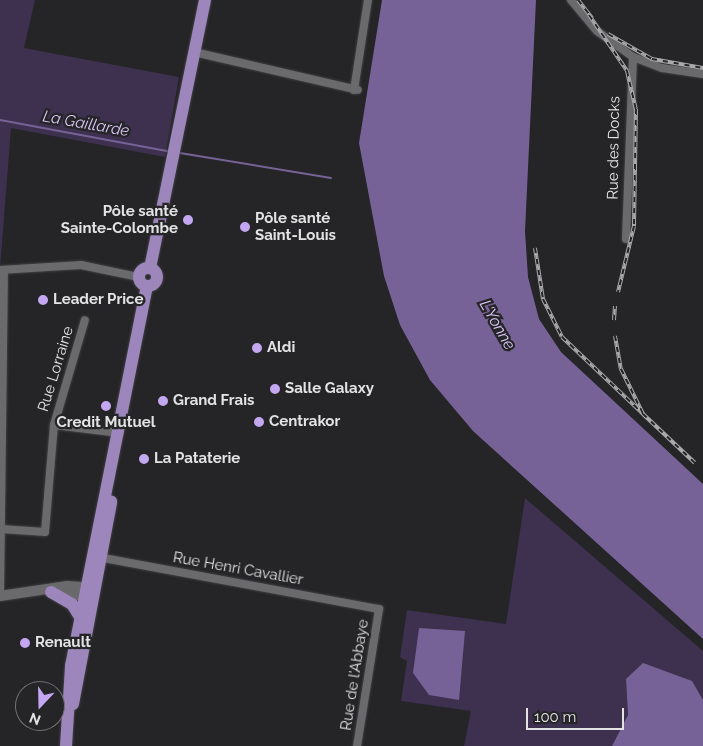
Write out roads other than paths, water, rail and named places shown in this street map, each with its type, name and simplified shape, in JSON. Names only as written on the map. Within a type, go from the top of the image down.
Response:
[{"type":"main road","points":[[147,287],[138,277],[150,268],[205,0]]},
{"type":"main road","points":[[67,715],[147,287],[157,278],[150,268]]},
{"type":"main road","points":[[45,590],[72,604],[80,617]]},
{"type":"main road","points":[[66,746],[66,698],[80,617],[90,592]]},
{"type":"street","points":[[194,52],[356,90],[368,0]]},
{"type":"street","points":[[571,0],[597,31],[633,58],[662,68],[703,74]]},
{"type":"street","name":"Rue des Docks","points":[[626,239],[633,58]]},
{"type":"street","points":[[90,592],[45,590],[0,596],[2,270],[81,265],[138,277]]},
{"type":"street","name":"Rue Lorraine","points":[[1,529],[46,532],[54,425],[85,320]]},
{"type":"street","name":"Rue Lorraine","points":[[54,425],[119,431]]},
{"type":"street","name":"Rue Henri Cavallier","points":[[97,557],[379,609]]},
{"type":"street","name":"Rue de l'Abbaye","points":[[358,746],[379,609]]},
{"type":"water","name":"L'Yonne","points":[[382,0],[536,0],[525,231],[528,277],[539,319],[561,352],[703,484],[703,639],[473,431],[430,380],[400,325],[384,276],[359,143]]},
{"type":"water","points":[[419,628],[465,631],[459,700],[429,695],[413,673]]},
{"type":"water","points":[[643,663],[692,681],[703,700],[703,746],[612,746],[628,715],[626,679]]},
{"type":"waterway","name":"La Gaillarde","points":[[0,120],[168,151]]},
{"type":"waterway","name":"La Gaillarde","points":[[180,153],[331,178]]},
{"type":"railway","points":[[578,0],[592,18]]},
{"type":"railway","points":[[589,15],[627,71],[636,109],[634,226],[618,292]]},
{"type":"railway","points":[[608,34],[652,59],[703,68]]},
{"type":"railway","points":[[535,248],[543,299],[562,337],[643,414]]},
{"type":"railway","points":[[614,320],[615,306]]},
{"type":"railway","points":[[615,336],[621,369],[643,414],[695,463]]},
{"type":"place","name":"Pôle santé Sainte-Colombe","points":[[188,220]]},
{"type":"place","name":"Pôle santé Saint-Louis","points":[[245,227]]},
{"type":"place","name":"Leader Price","points":[[43,300]]},
{"type":"place","name":"Aldi","points":[[257,348]]},
{"type":"place","name":"Salle Galaxy","points":[[275,389]]},
{"type":"place","name":"Grand Frais","points":[[163,401]]},
{"type":"place","name":"Credit Mutuel","points":[[106,406]]},
{"type":"place","name":"Centrakor","points":[[259,422]]},
{"type":"place","name":"La Pataterie","points":[[144,459]]},
{"type":"place","name":"Renault","points":[[25,643]]}]
